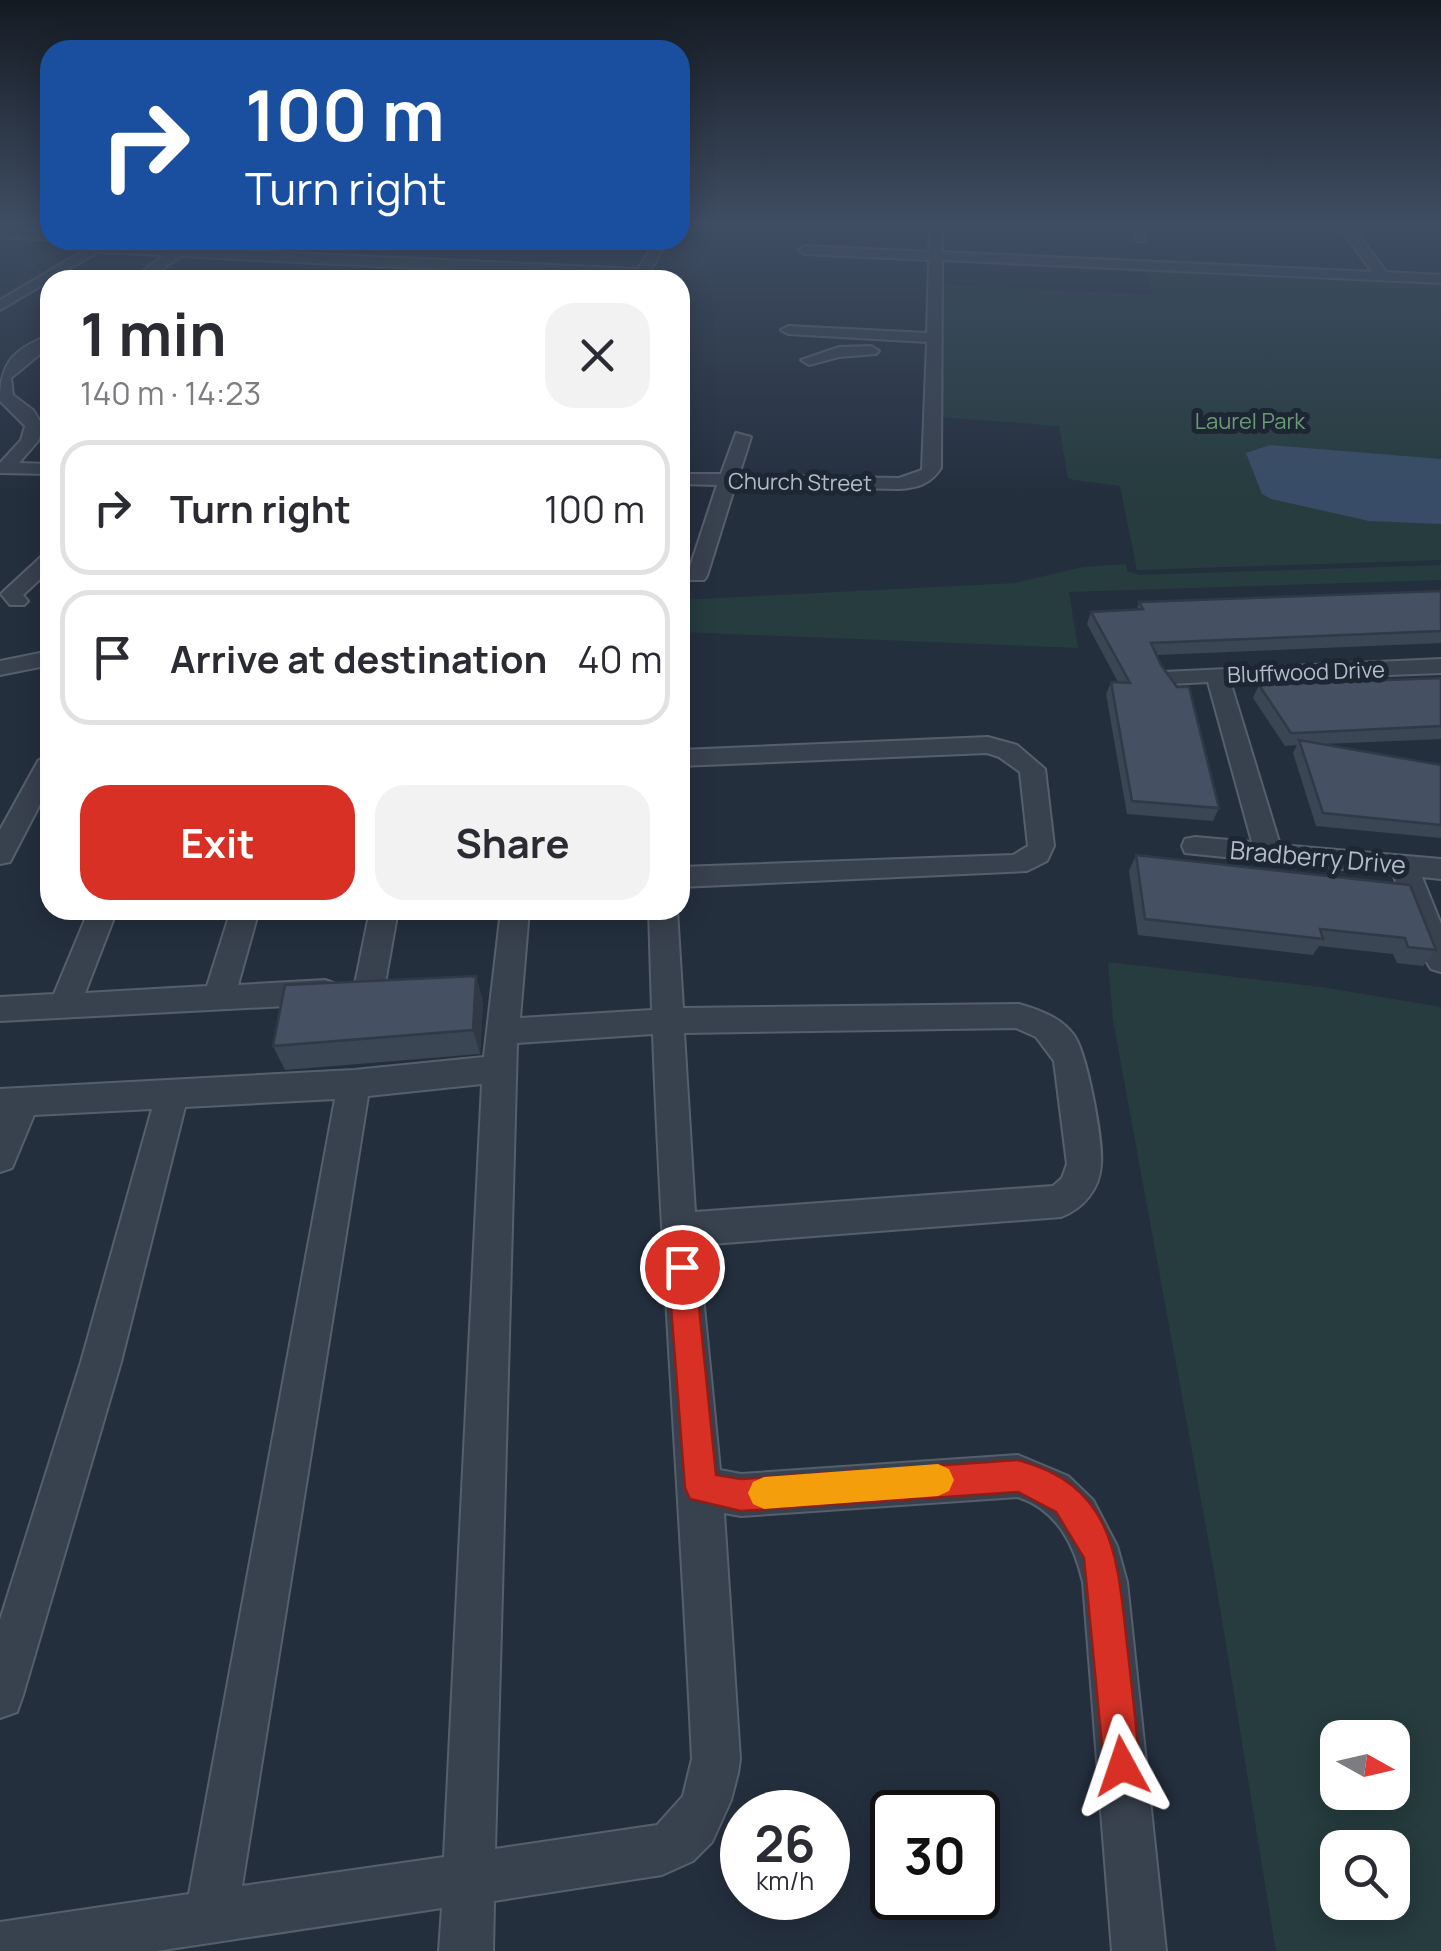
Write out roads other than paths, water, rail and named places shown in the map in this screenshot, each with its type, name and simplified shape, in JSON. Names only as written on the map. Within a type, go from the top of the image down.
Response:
[{"type":"street","points":[[934,346],[935,311]]},
{"type":"street","points":[[788,330],[934,346]]},
{"type":"street","points":[[2,468],[29,441],[34,426],[27,414],[5,397],[3,378],[12,366],[40,346]]},
{"type":"street","points":[[809,360],[851,351],[934,346]]},
{"type":"street","name":"Church Street","points":[[690,479],[893,484],[919,480],[932,468],[934,346]]},
{"type":"street","points":[[698,576],[742,438]]},
{"type":"street","points":[[2,468],[40,470]]},
{"type":"street","points":[[17,601],[12,594],[40,568]]},
{"type":"street","points":[[0,668],[40,660]]},
{"type":"street","name":"Bluffwood Drive","points":[[1171,677],[1441,666]]},
{"type":"street","points":[[1216,676],[1269,853]]},
{"type":"street","points":[[690,758],[988,744],[1008,751],[1032,769],[1040,846],[1037,854],[1017,864],[690,877]]},
{"type":"street","points":[[0,855],[40,780]]},
{"type":"street","name":"Bradberry Drive","points":[[1194,846],[1441,869]]},
{"type":"street","points":[[1404,866],[1441,960]]},
{"type":"street","points":[[66,1005],[99,920]]},
{"type":"street","points":[[220,998],[242,920]]},
{"type":"street","points":[[369,990],[382,920]]},
{"type":"street","points":[[466,1951],[501,1051],[488,984],[511,920]]},
{"type":"street","points":[[0,1948],[662,1850],[677,1844],[696,1824],[709,1798],[716,1759],[701,1488],[678,1230],[663,920]]},
{"type":"street","points":[[0,1008],[408,988]]},
{"type":"street","points":[[0,1157],[12,1103],[354,1084],[501,1051],[668,1021],[1028,1018],[1056,1035],[1067,1052],[1084,1152],[1077,1187],[1061,1201],[678,1230]]},
{"type":"street","points":[[211,1916],[354,1084]]},
{"type":"street","points":[[0,1695],[102,1362],[172,1095]]},
{"type":"street","points":[[701,1488],[741,1495],[1018,1476],[1036,1480],[1068,1501],[1091,1533],[1105,1582],[1139,1951]]},
{"type":"water","points":[[1270,445],[1441,459],[1441,524],[1369,521],[1271,499],[1262,494],[1246,453]]},
{"type":"park label","name":"Laurel Park","points":[[1250,421]]}]
